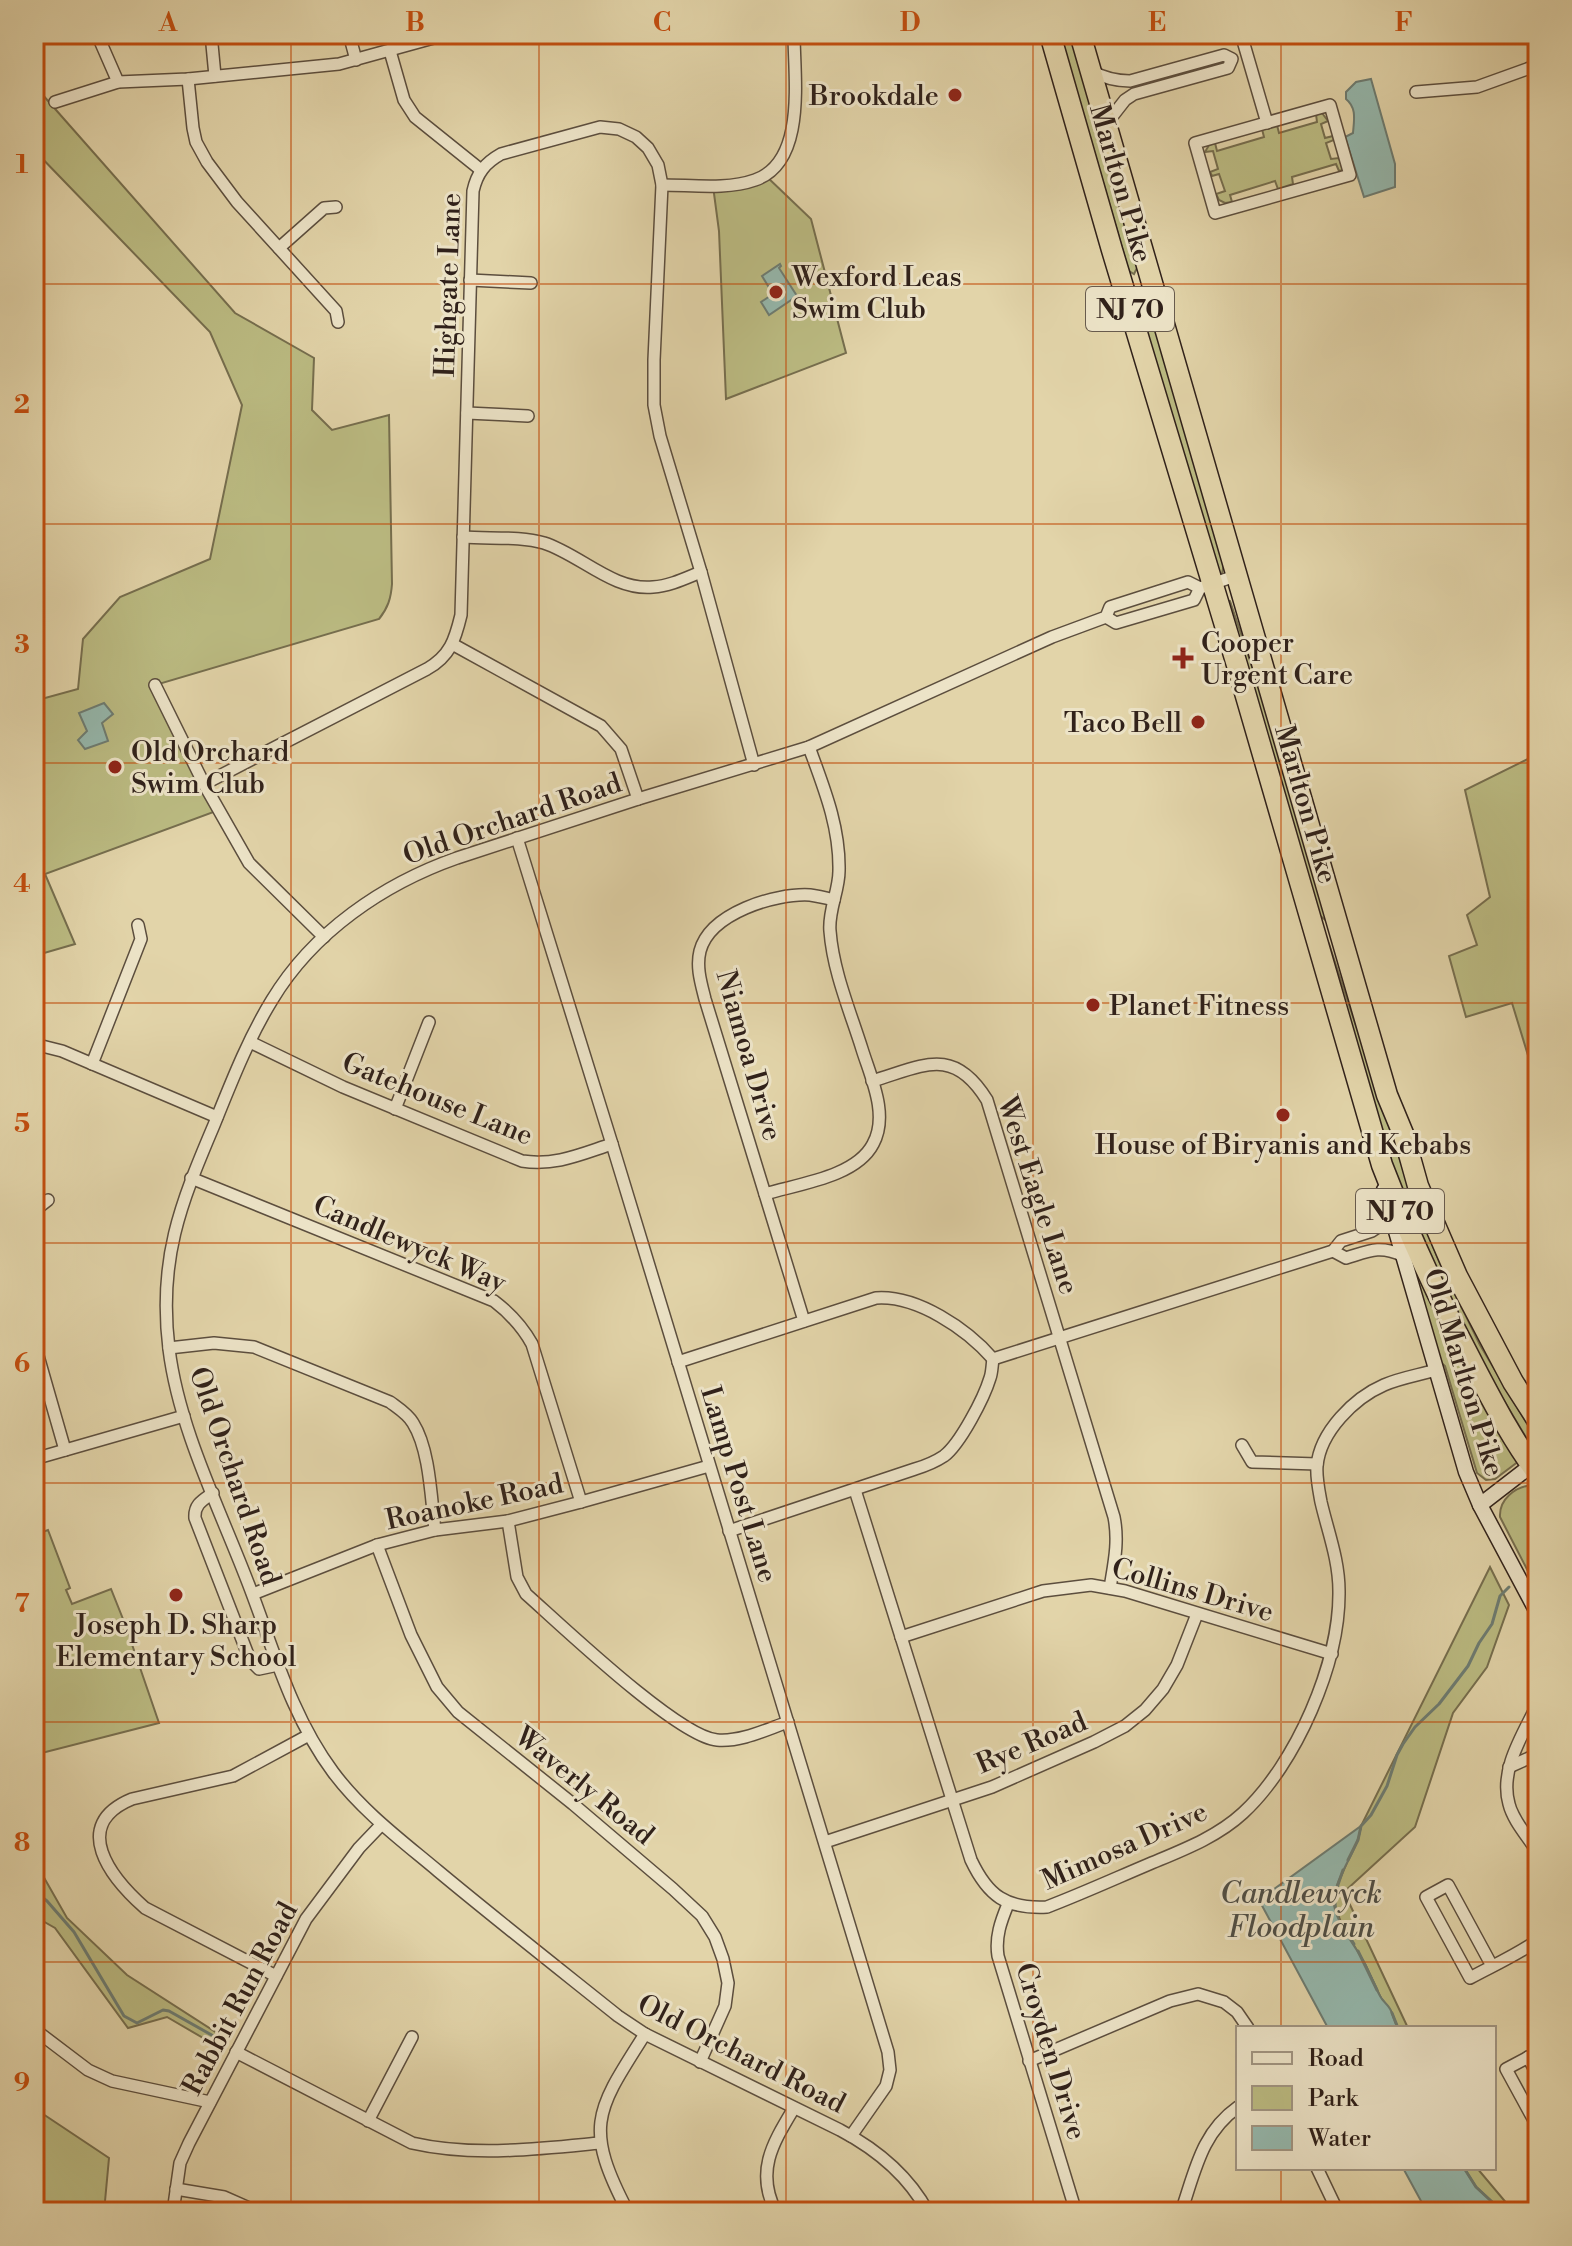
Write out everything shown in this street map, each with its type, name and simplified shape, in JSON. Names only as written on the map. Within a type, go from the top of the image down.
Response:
[{"type":"highway","name":"Marlton Pike","points":[[1050,34],[1206,586],[1309,912],[1382,1165],[1446,1314],[1495,1405],[1536,1466]]},
{"type":"highway","name":"Marlton Pike","points":[[1080,34],[1387,1095],[1404,1136],[1418,1186],[1457,1276],[1513,1382],[1538,1421]]},
{"type":"highway","points":[[1309,912],[1331,929],[1344,952]]},
{"type":"street","points":[[97,34],[118,82]]},
{"type":"street","points":[[211,34],[215,76]]},
{"type":"street","points":[[349,34],[356,60]]},
{"type":"street","points":[[55,102],[118,82],[188,79],[307,68],[356,60],[448,34]]},
{"type":"street","points":[[662,185],[713,186],[754,181],[780,160],[794,124],[794,34]]},
{"type":"street","points":[[1241,34],[1267,123]]},
{"type":"street","points":[[390,51],[404,100],[415,117],[481,170]]},
{"type":"street","points":[[1091,71],[1116,81],[1130,81],[1224,55],[1232,59],[1247,55]]},
{"type":"street","points":[[1106,123],[1118,107],[1134,94],[1228,68],[1232,59]]},
{"type":"street","points":[[1416,92],[1477,87],[1538,65]]},
{"type":"street","points":[[188,79],[196,142],[207,162],[237,202],[336,311],[338,322]]},
{"type":"street","points":[[1330,105],[1350,175],[1215,213],[1195,143],[1267,123],[1330,105]]},
{"type":"street","name":"Highgate Lane","points":[[454,645],[461,615],[475,180],[491,159],[501,154],[600,127],[619,129],[636,137],[648,148],[658,165],[662,185],[654,405],[660,436],[754,765]]},
{"type":"street","points":[[279,248],[324,208],[336,207]]},
{"type":"street","points":[[470,280],[531,283]]},
{"type":"street","points":[[467,413],[528,416]]},
{"type":"street","points":[[463,537],[541,542],[623,583],[638,587],[670,584],[701,572]]},
{"type":"street","name":"Old Orchard Road","points":[[1106,617],[1116,623],[1194,600],[1206,586],[1235,576]]},
{"type":"street","name":"Old Orchard Road","points":[[928,2212],[894,2167],[851,2136],[645,2034],[618,2016],[381,1825],[333,1773],[272,1667],[253,1594],[184,1416],[169,1348],[166,1304],[169,1254],[191,1178],[250,1042],[278,991],[301,961],[355,911],[432,866],[809,747],[1052,637],[1106,617],[1110,607],[1188,582],[1206,586]]},
{"type":"street","points":[[204,784],[427,669],[442,660],[454,645],[601,726],[621,749],[638,799]]},
{"type":"street","points":[[155,685],[204,784],[249,863],[324,937]]},
{"type":"street","points":[[765,1194],[841,1172],[865,1155],[878,1131],[880,1115],[833,957],[829,928],[839,873],[837,834],[830,804],[809,747]]},
{"type":"street","name":"Lamp Post Lane","points":[[517,838],[888,2052],[890,2070],[886,2086],[851,2136]]},
{"type":"street","name":"Niamoa Drive","points":[[804,1321],[703,989],[698,963],[708,935],[718,923],[732,914],[788,896],[810,895],[834,900]]},
{"type":"street","points":[[92,1064],[141,939],[138,925]]},
{"type":"street","points":[[395,1109],[429,1022]]},
{"type":"street","name":"Gatehouse Lane","points":[[250,1042],[343,1087],[522,1161],[540,1164],[556,1162],[612,1144]]},
{"type":"street","points":[[34,1044],[62,1051],[217,1117]]},
{"type":"street","name":"West Eagle Lane","points":[[872,1081],[931,1063],[948,1065],[963,1071],[987,1100],[1117,1533],[1110,1588]]},
{"type":"street","name":"Old Marlton Pike","points":[[1373,1135],[1390,1214],[1466,1472],[1480,1505],[1538,1614]]},
{"type":"street","name":"Candlewyck Way","points":[[191,1178],[494,1301],[511,1314],[532,1344],[581,1502]]},
{"type":"street","points":[[34,1211],[48,1200]]},
{"type":"street","points":[[993,1359],[1333,1251],[1341,1241],[1372,1231],[1390,1214]]},
{"type":"street","points":[[1333,1251],[1346,1258],[1377,1248],[1402,1255]]},
{"type":"street","points":[[678,1362],[876,1298],[890,1297],[941,1317],[978,1342],[993,1359]]},
{"type":"street","points":[[34,1342],[65,1450]]},
{"type":"street","points":[[169,1348],[214,1343],[254,1347],[390,1402],[414,1424],[421,1440],[435,1530]]},
{"type":"street","points":[[729,1531],[925,1466],[947,1454],[961,1437],[980,1400],[990,1378],[993,1359]]},
{"type":"street","name":"Mimosa Drive","points":[[1008,1904],[1028,1908],[1047,1907],[1203,1841],[1228,1826],[1258,1798],[1281,1767],[1323,1683],[1332,1654],[1338,1621],[1339,1588],[1334,1549],[1321,1502],[1317,1464],[1331,1429],[1353,1403],[1385,1384],[1436,1370]]},
{"type":"street","points":[[34,1459],[184,1416]]},
{"type":"street","points":[[1242,1445],[1252,1462],[1317,1464]]},
{"type":"street","name":"Roanoke Road","points":[[253,1594],[377,1545],[435,1530],[508,1521],[709,1466]]},
{"type":"street","points":[[1480,1505],[1536,1466]]},
{"type":"street","points":[[855,1490],[971,1860],[979,1878],[1008,1904]]},
{"type":"street","points":[[213,1493],[199,1503],[195,1518],[250,1660],[259,1669],[272,1667]]},
{"type":"street","points":[[508,1521],[517,1577],[526,1594],[675,1721],[703,1738],[717,1740],[737,1740],[788,1722]]},
{"type":"street","name":"Waverly Road","points":[[377,1545],[411,1635],[437,1687],[458,1712],[573,1804],[702,1916],[715,1937],[728,1983],[725,2006],[700,2062]]},
{"type":"street","name":"Collins Drive","points":[[901,1637],[1043,1591],[1091,1585],[1332,1654]]},
{"type":"street","name":"Rye Road","points":[[825,1842],[992,1787],[1125,1726],[1145,1710],[1163,1689],[1177,1665],[1197,1614]]},
{"type":"street","points":[[1538,1703],[1509,1767],[1507,1782],[1509,1805],[1538,1853]]},
{"type":"street","points":[[276,1976],[145,1908],[112,1873],[99,1843],[101,1829],[109,1814],[120,1804],[233,1776],[309,1735]]},
{"type":"street","points":[[1509,1767],[1538,1754]]},
{"type":"street","name":"Rabbit Run Road","points":[[173,2212],[180,2163],[306,1919],[359,1848],[381,1825]]},
{"type":"street","points":[[1492,1966],[1448,1885],[1426,1897],[1470,1978],[1492,1966],[1538,1940]]},
{"type":"street","name":"Croyden Drive","points":[[1008,1904],[998,1931],[998,1956],[1076,2212]]},
{"type":"street","points":[[1029,2061],[1170,2001],[1198,1994],[1224,2002],[1237,2012],[1247,2026]]},
{"type":"street","points":[[34,2029],[88,2070],[112,2081],[210,2102]]},
{"type":"street","points":[[628,2212],[604,2158],[598,2131],[608,2094],[645,2034]]},
{"type":"street","points":[[368,2121],[412,2037]]},
{"type":"street","points":[[236,2052],[412,2143],[437,2149],[501,2152],[600,2143]]},
{"type":"street","points":[[1538,2076],[1533,2055],[1506,2069],[1538,2123]]},
{"type":"street","points":[[776,2212],[767,2183],[768,2163],[773,2142],[794,2108]]},
{"type":"street","points":[[1181,2212],[1204,2145],[1213,2129],[1236,2109]]},
{"type":"street","points":[[1318,2170],[1338,2212]]},
{"type":"street","points":[[176,2189],[224,2197],[258,2212]]},
{"type":"green space","points":[[1060,34],[1071,34],[1138,266],[1134,274],[1127,265]]},
{"type":"green space","points":[[34,85],[235,313],[314,358],[312,410],[332,430],[389,415],[392,584],[388,603],[379,619],[155,685],[219,810],[45,874],[75,944],[34,956],[34,701],[78,689],[83,639],[120,597],[210,559],[242,405],[210,332],[34,150]]},
{"type":"green space","points":[[1322,113],[1328,121],[1321,124],[1325,138],[1333,136],[1334,140],[1326,143],[1331,159],[1339,158],[1343,170],[1339,171],[1336,164],[1292,177],[1293,184],[1278,189],[1275,181],[1230,195],[1232,202],[1219,200],[1216,194],[1225,191],[1219,174],[1212,176],[1210,172],[1218,169],[1213,151],[1205,152],[1209,145],[1215,143],[1217,151],[1264,137],[1262,129],[1277,125],[1279,133],[1317,122],[1316,114]]},
{"type":"green space","name":"Wexford Leas Swim Club","points":[[765,175],[811,219],[846,353],[726,399],[719,231],[713,186]]},
{"type":"green space","points":[[1144,303],[1150,305],[1224,564],[1219,575],[1141,314]]},
{"type":"green space","points":[[1226,600],[1230,601],[1279,747],[1328,922],[1314,911]]},
{"type":"green space","points":[[1538,754],[1538,1088],[1512,1003],[1466,1017],[1449,956],[1477,945],[1467,915],[1490,897],[1465,790]]},
{"type":"green space","points":[[1322,931],[1329,944],[1410,1190],[1439,1261],[1480,1345],[1532,1432],[1535,1447],[1530,1444],[1479,1359],[1407,1206],[1375,1119]]},
{"type":"green space","points":[[1409,1257],[1450,1342],[1519,1461],[1495,1479],[1486,1480],[1477,1473],[1445,1366],[1438,1360]]},
{"type":"green space","points":[[1532,1485],[1538,1489],[1538,1583],[1532,1579],[1500,1517],[1502,1505],[1509,1495]]},
{"type":"green space","points":[[48,1530],[70,1588],[66,1590],[72,1604],[111,1589],[159,1723],[34,1755],[34,1535]]},
{"type":"green space","points":[[1490,1567],[1509,1605],[1487,1667],[1453,1713],[1415,1827],[1344,1892],[1407,2026],[1397,2026],[1334,1905],[1337,1886],[1358,1840],[1361,1826]]},
{"type":"green space","points":[[34,1860],[67,1918],[127,1975],[228,2040],[222,2049],[167,2017],[128,2028],[55,1928],[34,1916]]},
{"type":"green space","points":[[34,2108],[109,2158],[104,2212],[34,2212]]},
{"type":"green space","points":[[1465,2170],[1479,2170],[1514,2212],[1503,2212],[1476,2187]]},
{"type":"water","points":[[1371,79],[1395,164],[1395,187],[1364,197],[1345,137],[1353,133],[1354,119],[1346,92],[1356,82]]},
{"type":"water","points":[[780,264],[779,268],[797,296],[769,315],[761,302],[773,294],[762,276]]},
{"type":"water","points":[[104,703],[113,714],[102,723],[108,741],[85,749],[78,740],[87,731],[79,713]]},
{"type":"water","name":"Candlewyck Floodplain","points":[[1361,1826],[1336,1886],[1334,1903],[1339,1921],[1397,2026],[1327,2026],[1259,1900]]},
{"type":"water","points":[[1404,2170],[1465,2170],[1476,2187],[1503,2212],[1427,2212]]},
{"type":"waterway","points":[[1538,812],[1532,845],[1538,878]]},
{"type":"waterway","points":[[1348,1860],[1361,1826],[1387,1786],[1403,1744],[1468,1666],[1492,1624],[1500,1596],[1509,1587]]},
{"type":"waterway","points":[[1338,1916],[1335,1899],[1343,1870]]},
{"type":"waterway","points":[[34,1891],[74,1932],[124,2016],[137,2023],[163,2010],[169,2011],[224,2042]]},
{"type":"waterway","points":[[1341,1923],[1354,1944]]},
{"type":"waterway","points":[[1358,1951],[1377,1990]]},
{"type":"waterway","points":[[1392,2013],[1397,2026]]},
{"type":"waterway","points":[[1465,2170],[1476,2187],[1503,2212]]},
{"type":"place","name":"Brookdale","points":[[955,95]]},
{"type":"place","name":"Wexford Leas Swim Club","points":[[776,292]]},
{"type":"place","name":"Cooper Urgent Care","points":[[1183,658]]},
{"type":"place","name":"Taco Bell","points":[[1198,722]]},
{"type":"place","name":"Old Orchard Swim Club","points":[[115,767]]},
{"type":"place","name":"Planet Fitness","points":[[1093,1005]]},
{"type":"place","name":"House of Biryanis and Kebabs","points":[[1283,1115]]},
{"type":"place","name":"Joseph D. Sharp Elementary School","points":[[176,1595]]}]
